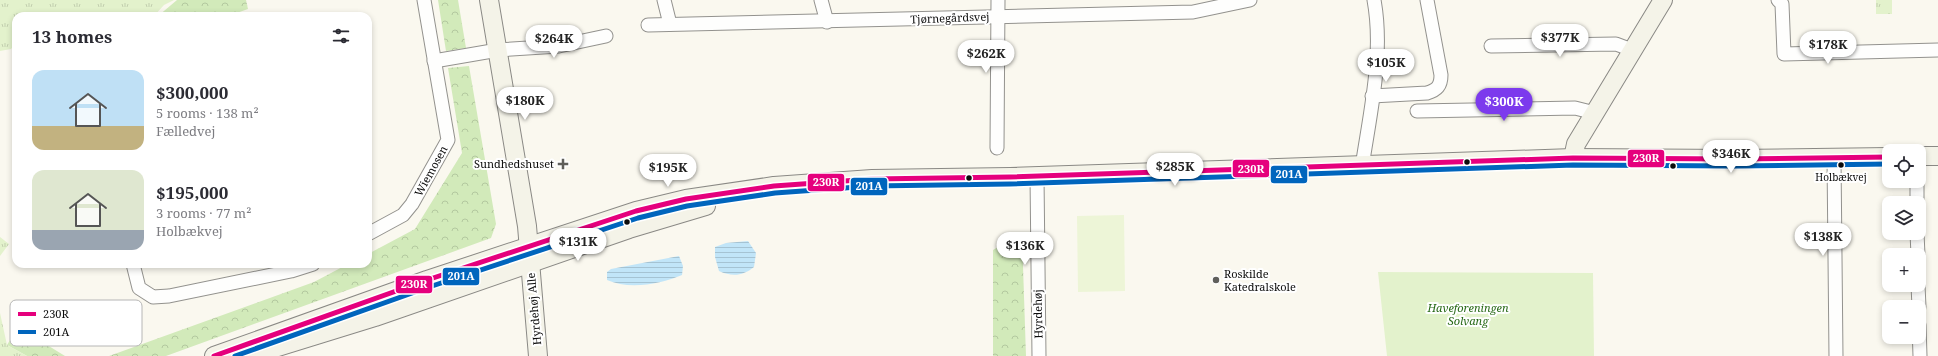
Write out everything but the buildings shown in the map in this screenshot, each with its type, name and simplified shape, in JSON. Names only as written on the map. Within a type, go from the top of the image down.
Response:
[{"type":"street","name":"Wiemosen","points":[[372,232],[403,215],[412,204],[448,140],[424,0]]},
{"type":"street","name":"Hyrdehøj Alle","points":[[489,0],[527,226],[538,356]]},
{"type":"street","points":[[664,0],[670,24]]},
{"type":"street","points":[[821,0],[827,22]]},
{"type":"street","points":[[998,0],[998,148]]},
{"type":"street","name":"Tjørnegårdsvej","points":[[648,25],[999,17],[1191,6],[1250,0]]},
{"type":"street","points":[[1362,167],[1372,96],[1377,43],[1374,0]]},
{"type":"street","points":[[1372,96],[1427,93],[1436,90],[1441,84],[1441,75],[1427,0]]},
{"type":"street","points":[[1573,158],[1576,144],[1663,0]]},
{"type":"street","points":[[1778,0],[1782,4],[1784,54],[1938,50]]},
{"type":"street","points":[[434,61],[498,50],[559,46],[606,36]]},
{"type":"street","points":[[1491,46],[1616,44],[1632,50]]},
{"type":"street","points":[[1417,111],[1575,108],[1595,113]]},
{"type":"street","points":[[1926,156],[1938,156]]},
{"type":"street","points":[[214,356],[529,254],[629,229],[774,186],[872,179],[1362,167],[1573,158],[1882,157]]},
{"type":"street","points":[[1834,158],[1836,356]]},
{"type":"street","name":"Hyrdehøj","points":[[1037,176],[1039,356]]},
{"type":"street","points":[[247,356],[376,317],[529,254]]},
{"type":"street","points":[[134,268],[139,288],[153,297],[176,295],[300,268]]},
{"type":"street","points":[[1920,344],[1920,356]]},
{"type":"green space","points":[[0,0],[174,0],[164,5],[158,12],[12,12],[12,48],[0,51]]},
{"type":"green space","points":[[177,0],[246,0],[248,9],[239,12],[163,12]]},
{"type":"green space","points":[[438,0],[458,0],[466,48],[446,51]]},
{"type":"green space","points":[[1876,0],[1892,0],[1892,14],[1876,14]]},
{"type":"green space","points":[[469,66],[496,224],[491,238],[166,356],[109,356],[137,346],[142,346],[142,344],[314,282],[340,268],[372,268],[372,252],[415,229],[462,153],[448,68]]},
{"type":"green space","points":[[1124,215],[1125,291],[1078,292],[1077,216]]},
{"type":"green space","points":[[1022,236],[1026,356],[993,356],[993,250],[1010,240]]},
{"type":"green space","points":[[0,237],[9,244],[0,256]]},
{"type":"green space","name":"Haveforeningen Solvang","points":[[1378,272],[1593,273],[1594,356],[1387,356]]},
{"type":"green space","points":[[0,313],[7,345],[27,356],[0,356]]},
{"type":"green space","points":[[10,340],[10,346],[49,346],[65,356],[27,356],[7,345]]},
{"type":"water","points":[[748,241],[756,253],[754,267],[742,274],[737,275],[719,271],[715,257],[715,247],[726,243]]},
{"type":"water","points":[[679,256],[683,266],[682,275],[665,281],[645,285],[625,285],[607,280],[607,272],[611,269]]},
{"type":"transit line","name":"230R","points":[[214,356],[427,280],[636,211],[686,199],[774,186],[872,179],[1010,177],[1573,158],[1735,159],[1882,157]]},
{"type":"transit line","name":"201A","points":[[235,356],[429,287],[638,218],[687,206],[775,193],[872,186],[1010,184],[1573,165],[1735,166],[1882,164]]},
{"type":"place","name":"Sundhedshuset","points":[[563,164]]},
{"type":"place","name":"Holbækvej","points":[[1841,165]]},
{"type":"place","name":"Roskilde Katedralskole","points":[[1216,280]]}]
